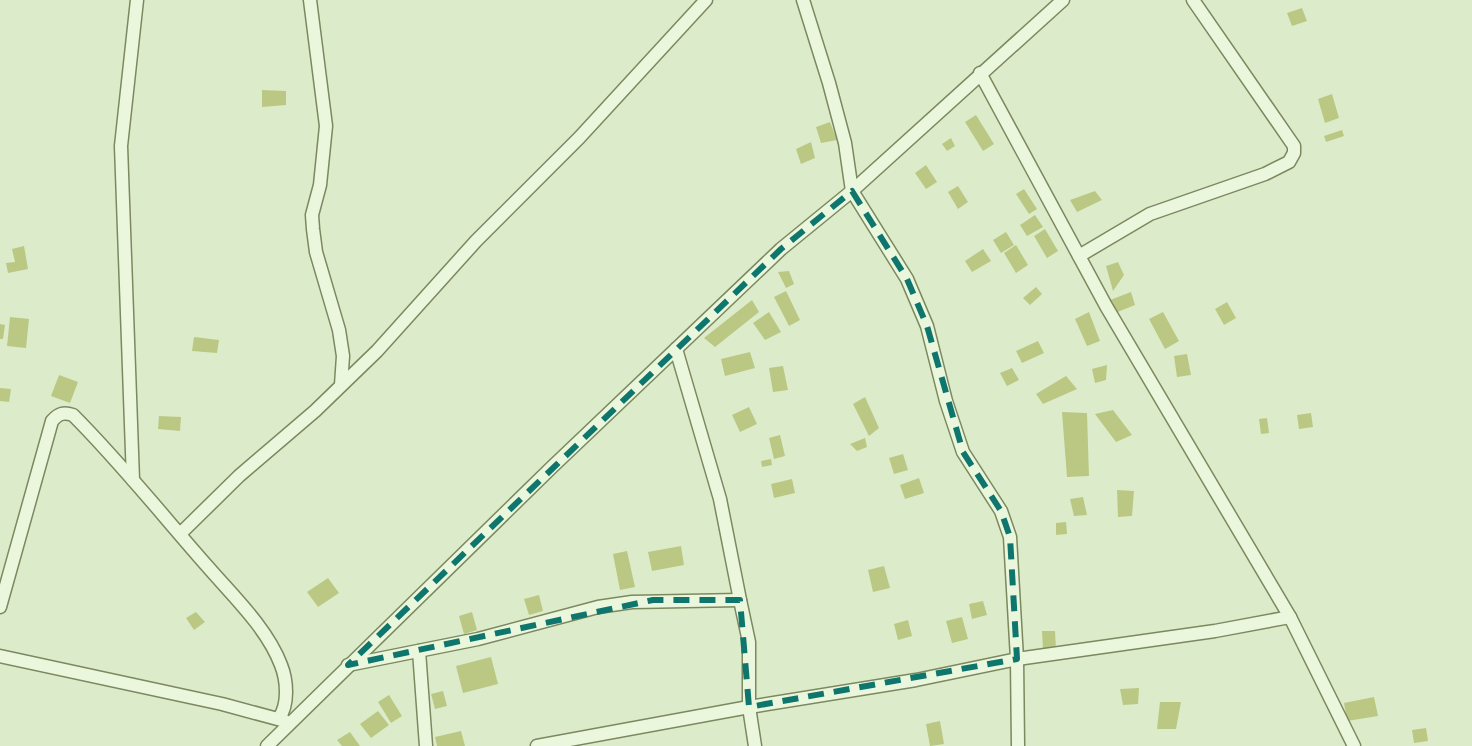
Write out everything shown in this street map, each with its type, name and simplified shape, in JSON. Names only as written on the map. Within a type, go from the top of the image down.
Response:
[{"type":"street","points":[[133,480],[121,146],[137,0]]},
{"type":"street","points":[[310,0],[326,126],[320,185],[312,215],[313,229],[316,252],[339,330],[343,356],[341,385]]},
{"type":"street","points":[[181,533],[377,351],[476,241],[579,138],[706,0]]},
{"type":"street","points":[[803,0],[841,128],[852,191],[907,279],[927,326],[963,452],[1001,511],[1010,537],[1018,746]]},
{"type":"street","points":[[267,746],[284,720],[348,665],[781,249],[852,191],[1063,0]]},
{"type":"street","points":[[1079,256],[1150,214],[1265,174],[1289,162],[1294,153],[1294,146],[1193,0]]},
{"type":"street","points":[[980,73],[1079,256],[1290,617],[1354,746]]},
{"type":"street","points":[[676,349],[720,499],[749,642],[749,707],[755,746]]},
{"type":"street","points":[[0,607],[48,433],[55,417],[65,413],[73,415],[181,533],[251,618],[281,664],[286,691],[284,720]]},
{"type":"street","points":[[348,665],[632,602],[740,600]]},
{"type":"street","points":[[537,746],[916,680],[1017,659],[1082,652],[1290,617]]},
{"type":"street","points":[[419,651],[426,746]]},
{"type":"street","points":[[0,656],[284,720]]},
{"type":"highlighted area","points":[[852,191],[907,279],[927,326],[963,452],[1001,511],[1010,537],[1017,659],[749,707],[740,600],[653,600],[348,665],[781,249]]},
{"type":"building","points":[[1302,8],[1307,21],[1292,26],[1287,13]]},
{"type":"building","points":[[262,90],[286,91],[286,105],[262,107]]},
{"type":"building","points":[[1332,94],[1339,118],[1325,123],[1318,99]]},
{"type":"building","points":[[976,115],[994,144],[983,151],[965,122]]},
{"type":"building","points":[[830,122],[837,140],[821,143],[816,127]]},
{"type":"building","points":[[1342,130],[1344,136],[1326,142],[1324,136]]},
{"type":"building","points":[[951,138],[955,146],[947,151],[942,144]]},
{"type":"building","points":[[811,142],[815,158],[801,164],[796,149]]},
{"type":"building","points":[[926,165],[937,182],[926,189],[915,173]]},
{"type":"building","points":[[958,186],[968,202],[958,209],[948,192]]},
{"type":"building","points":[[1024,189],[1037,209],[1029,214],[1016,194]]},
{"type":"building","points":[[1095,191],[1102,200],[1077,212],[1070,200]]},
{"type":"building","points":[[1035,215],[1043,227],[1027,236],[1020,225]]},
{"type":"building","points":[[1045,229],[1058,251],[1047,258],[1034,236]]},
{"type":"building","points":[[1006,232],[1014,245],[1001,253],[993,240]]},
{"type":"building","points":[[1016,245],[1028,265],[1016,273],[1004,253]]},
{"type":"building","points":[[24,246],[28,269],[8,273],[6,263],[15,262],[12,249]]},
{"type":"building","points":[[983,249],[991,261],[972,272],[965,261]]},
{"type":"building","points":[[1118,262],[1124,275],[1113,291],[1106,266]]},
{"type":"building","points":[[789,271],[794,284],[786,288],[778,272]]},
{"type":"building","points":[[1036,287],[1042,294],[1030,305],[1023,298]]},
{"type":"building","points":[[786,291],[800,320],[789,326],[774,297]]},
{"type":"building","points":[[1131,292],[1135,305],[1115,313],[1110,300]]},
{"type":"building","points":[[752,300],[759,312],[715,347],[704,338]]},
{"type":"building","points":[[1227,302],[1236,318],[1224,325],[1215,309]]},
{"type":"building","points":[[769,312],[781,332],[765,340],[753,323]]},
{"type":"building","points":[[1089,312],[1100,341],[1087,346],[1075,319]]},
{"type":"building","points":[[1163,312],[1179,341],[1165,349],[1149,319]]},
{"type":"building","points":[[10,317],[29,319],[26,348],[7,346]]},
{"type":"building","points":[[0,324],[5,325],[3,339],[0,339]]},
{"type":"building","points":[[194,337],[219,340],[217,353],[192,351]]},
{"type":"building","points":[[1038,341],[1044,353],[1022,363],[1016,351]]},
{"type":"building","points":[[750,352],[755,368],[725,376],[721,359]]},
{"type":"building","points":[[1187,354],[1191,375],[1177,377],[1174,356]]},
{"type":"building","points":[[1107,365],[1106,380],[1095,383],[1092,369]]},
{"type":"building","points":[[783,366],[788,390],[773,392],[769,368]]},
{"type":"building","points":[[1012,368],[1019,380],[1007,386],[1000,373]]},
{"type":"building","points":[[59,375],[78,382],[70,403],[51,396]]},
{"type":"building","points":[[1066,376],[1077,389],[1043,404],[1036,394]]},
{"type":"building","points":[[0,388],[11,389],[9,402],[0,401]]},
{"type":"building","points":[[865,397],[879,428],[869,436],[853,404]]},
{"type":"building","points":[[749,407],[757,424],[740,432],[732,415]]},
{"type":"building","points":[[1113,410],[1132,435],[1116,442],[1095,414]]},
{"type":"building","points":[[1062,412],[1087,413],[1089,476],[1067,477]]},
{"type":"building","points":[[1311,413],[1313,427],[1299,429],[1297,415]]},
{"type":"building","points":[[159,416],[181,417],[180,431],[158,429]]},
{"type":"building","points":[[1267,418],[1269,433],[1261,434],[1259,419]]},
{"type":"building","points":[[780,435],[785,456],[774,459],[769,438]]},
{"type":"building","points":[[865,438],[867,447],[857,451],[850,444]]},
{"type":"building","points":[[903,454],[908,470],[894,474],[889,458]]},
{"type":"building","points":[[771,459],[772,465],[762,467],[761,461]]},
{"type":"building","points":[[919,478],[924,493],[905,499],[900,485]]},
{"type":"building","points":[[792,479],[795,493],[774,498],[771,484]]},
{"type":"building","points":[[1117,490],[1134,491],[1132,516],[1118,517]]},
{"type":"building","points":[[1083,497],[1087,515],[1074,516],[1070,499]]},
{"type":"building","points":[[1066,522],[1067,534],[1056,535],[1056,523]]},
{"type":"building","points":[[681,546],[684,565],[652,571],[648,552]]},
{"type":"building","points":[[627,551],[635,587],[620,590],[613,554]]},
{"type":"building","points":[[884,566],[890,588],[873,592],[868,570]]},
{"type":"building","points":[[328,578],[339,593],[318,607],[307,592]]},
{"type":"building","points":[[539,595],[543,611],[529,615],[524,599]]},
{"type":"building","points":[[983,601],[987,615],[972,619],[969,604]]},
{"type":"building","points":[[196,612],[205,622],[194,630],[186,618]]},
{"type":"building","points":[[472,612],[477,630],[464,634],[459,616]]},
{"type":"building","points":[[962,617],[968,639],[952,643],[946,621]]},
{"type":"building","points":[[908,620],[912,636],[898,640],[894,624]]},
{"type":"building","points":[[1042,631],[1055,631],[1056,649],[1043,650]]},
{"type":"building","points":[[491,657],[498,684],[463,693],[456,666]]},
{"type":"building","points":[[1139,688],[1138,704],[1123,705],[1120,689]]},
{"type":"building","points":[[443,691],[447,706],[435,709],[431,694]]},
{"type":"building","points":[[389,695],[402,716],[391,723],[378,702]]},
{"type":"building","points":[[1374,697],[1378,716],[1347,721],[1344,703]]},
{"type":"building","points":[[1160,702],[1181,702],[1176,729],[1157,729]]},
{"type":"building","points":[[378,711],[389,725],[371,738],[360,724]]},
{"type":"building","points":[[940,721],[944,744],[930,746],[926,724]]},
{"type":"building","points":[[1426,728],[1428,741],[1414,743],[1412,730]]},
{"type":"building","points":[[461,731],[465,746],[437,746],[435,737]]},
{"type":"building","points":[[350,732],[360,746],[342,746],[337,740]]}]
